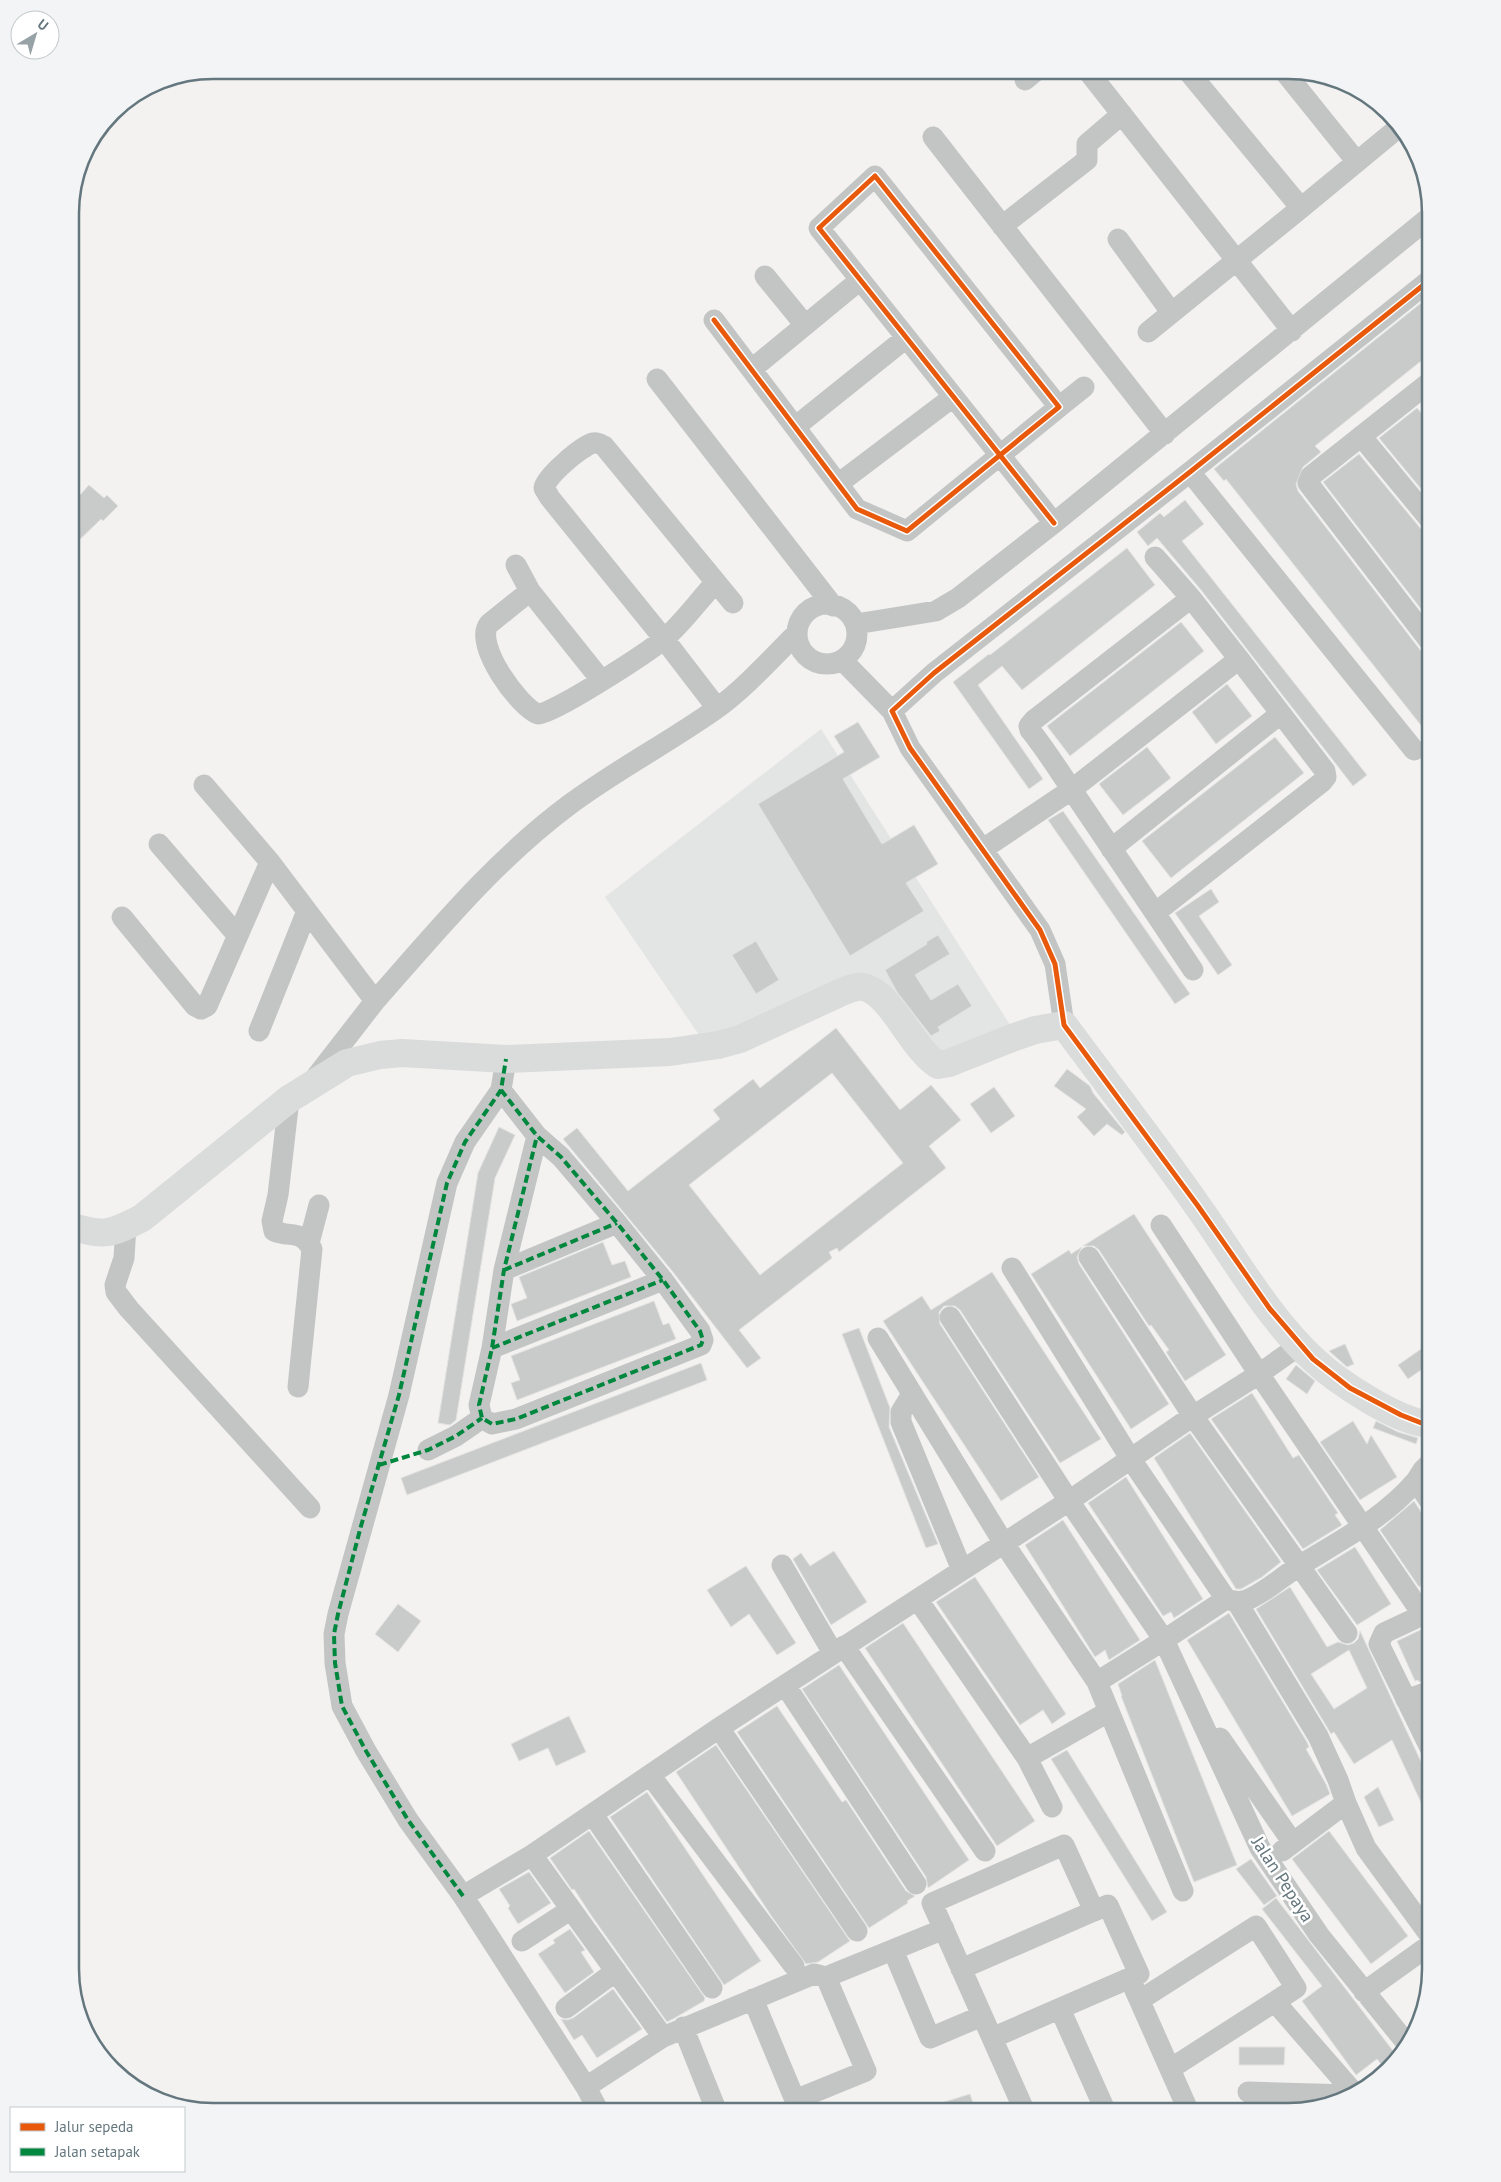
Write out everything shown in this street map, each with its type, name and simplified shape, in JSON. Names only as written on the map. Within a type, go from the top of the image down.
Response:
[{"type":"street","points":[[1094,79],[1292,331]]},
{"type":"street","points":[[1194,79],[1301,208]]},
{"type":"street","points":[[1289,79],[1357,162]]},
{"type":"street","points":[[1002,226],[1087,160],[1087,144],[1122,114]]},
{"type":"street","points":[[1148,332],[1394,131]]},
{"type":"street","points":[[933,137],[1165,434]]},
{"type":"street","points":[[1054,524],[819,228],[875,176],[1058,407]]},
{"type":"street","points":[[856,624],[936,611],[958,598],[1054,524],[1422,223]]},
{"type":"street","points":[[1118,239],[1172,312]]},
{"type":"street","points":[[765,276],[805,326]]},
{"type":"street","points":[[752,369],[860,280]]},
{"type":"street","points":[[892,711],[934,673],[1422,286]]},
{"type":"street","points":[[714,320],[857,509],[907,531],[1084,387]]},
{"type":"street","points":[[795,427],[906,338]]},
{"type":"street","points":[[657,379],[833,606]]},
{"type":"street","points":[[1422,393],[1362,436],[1311,476],[1308,483],[1422,632]]},
{"type":"street","points":[[838,484],[953,397]]},
{"type":"street","points":[[1362,436],[1422,510]]},
{"type":"street","points":[[717,708],[550,498],[544,488],[546,481],[590,444],[598,443],[604,446],[733,603]]},
{"type":"street","points":[[1190,472],[1414,750]]},
{"type":"street","points":[[1155,557],[1239,658],[1325,772],[1326,776],[1322,782],[1155,913]]},
{"type":"street","points":[[516,565],[530,591],[601,680]]},
{"type":"street","points":[[530,591],[496,617],[486,628],[485,633],[488,653],[507,683],[535,713],[542,714],[579,696],[664,639],[716,582]]},
{"type":"street","points":[[1191,598],[1034,720],[1029,726],[1193,970]]},
{"type":"street","points":[[298,1387],[312,1249],[309,1243],[295,1234],[274,1231],[272,1224],[299,1094],[375,1001],[491,872],[570,804],[717,708],[745,684],[796,634],[803,614],[821,604],[842,608],[856,624],[856,645],[843,661],[822,665],[804,654],[796,634]]},
{"type":"street","points":[[982,849],[1071,790],[1239,658]]},
{"type":"street","points":[[843,661],[892,711],[903,730],[910,748],[1040,930],[1055,964],[1064,1025],[1193,1199],[1270,1309],[1313,1360],[1350,1388],[1401,1415],[1422,1423]]},
{"type":"street","points":[[1111,849],[1280,714]]},
{"type":"street","points":[[204,785],[270,862],[375,1001]]},
{"type":"street","points":[[159,844],[237,935]]},
{"type":"street","points":[[122,917],[195,1006],[200,1009],[207,1006],[270,862]]},
{"type":"street","points":[[259,1031],[307,910]]},
{"type":"street","points":[[79,1228],[104,1234],[126,1226],[156,1208],[299,1094],[347,1063],[380,1054],[422,1053],[470,1058],[506,1059],[670,1052],[718,1045],[740,1039],[857,987],[871,990],[884,1002],[917,1046],[938,1064],[949,1063],[1020,1035],[1064,1025]]},
{"type":"street","points":[[506,1059],[501,1090],[465,1142],[447,1183],[399,1395],[356,1543],[334,1634],[335,1663],[342,1706],[366,1751],[408,1820],[463,1896],[586,2087],[594,2103]]},
{"type":"street","points":[[501,1090],[537,1136],[560,1157],[617,1223],[663,1280],[700,1331],[703,1340],[701,1345],[516,1419],[492,1424],[482,1418],[479,1405],[492,1348],[504,1270],[537,1136]]},
{"type":"street","points":[[309,1243],[319,1205]]},
{"type":"street","points":[[504,1270],[617,1223]]},
{"type":"street","points":[[1161,1225],[1259,1374],[1364,1528],[1422,1606]]},
{"type":"street","points":[[126,1226],[124,1258],[115,1285],[116,1292],[129,1309],[310,1508]]},
{"type":"street","points":[[1089,1257],[1193,1416],[1346,1633]]},
{"type":"street","points":[[1012,1268],[1130,1458],[1231,1600],[1318,1736],[1366,1848],[1422,1925]]},
{"type":"street","points":[[492,1348],[663,1280]]},
{"type":"street","name":"Jalan Pepaya","points":[[950,1318],[1068,1500],[1164,1640],[1260,1848],[1319,1934],[1402,2038]]},
{"type":"street","points":[[878,1338],[1003,1542],[1096,1682],[1183,1891]]},
{"type":"street","points":[[463,1896],[532,1855],[593,1815],[719,1728],[918,1600],[1300,1345]]},
{"type":"street","points":[[912,1394],[902,1412],[901,1422],[962,1570]]},
{"type":"street","points":[[428,1450],[456,1436],[482,1418]]},
{"type":"street","points":[[1096,1682],[1231,1600],[1251,1598],[1298,1567],[1364,1528],[1400,1500],[1422,1472]]},
{"type":"street","points":[[1416,1481],[1422,1489]]},
{"type":"street","points":[[782,1565],[838,1650],[985,1851]]},
{"type":"street","points":[[918,1600],[1027,1758],[1052,1807]]},
{"type":"street","points":[[1422,1615],[1384,1633],[1380,1644],[1422,1732]]},
{"type":"street","points":[[785,1685],[916,1884]]},
{"type":"street","points":[[1188,1690],[1293,1842]]},
{"type":"street","points":[[1406,1700],[1422,1694]]},
{"type":"street","points":[[1027,1758],[1108,1712]]},
{"type":"street","points":[[719,1728],[857,1931]]},
{"type":"street","points":[[650,1775],[794,1966]]},
{"type":"street","points":[[1269,1860],[1346,1803]]},
{"type":"street","points":[[593,1815],[712,1988]]},
{"type":"street","points":[[1021,2103],[932,1902],[1064,1845],[1094,1911]]},
{"type":"street","points":[[532,1855],[663,2037]]},
{"type":"street","points":[[961,1969],[1108,1905],[1139,1974],[992,2038]]},
{"type":"street","points":[[522,1941],[570,1910]]},
{"type":"street","points":[[1140,2000],[1256,1926],[1296,1988],[1170,2069]]},
{"type":"street","points":[[586,2087],[663,2037],[682,2027],[814,1974],[826,1977],[944,1929]]},
{"type":"street","points":[[893,1950],[930,2038],[982,2016]]},
{"type":"street","points":[[1364,1992],[1422,1950]]},
{"type":"street","points":[[566,2008],[616,1971]]},
{"type":"street","points":[[804,2103],[866,2071],[826,1977]]},
{"type":"street","points":[[1130,1978],[1185,2103]]},
{"type":"street","points":[[753,1999],[797,2103]]},
{"type":"street","points":[[1275,2002],[1350,2088]]},
{"type":"street","points":[[1060,2009],[1102,2103]]},
{"type":"street","points":[[682,2027],[713,2103]]},
{"type":"street","points":[[1248,2092],[1335,2095]]},
{"type":"shaded area","points":[[821,729],[1012,1028],[938,1062],[865,985],[712,1054],[605,897]]},
{"type":"building","points":[[1422,302],[1422,360],[1315,446],[1321,452],[1303,467],[1296,484],[1298,491],[1422,651],[1422,727],[1226,479],[1224,481],[1214,469]]},
{"type":"building","points":[[1417,408],[1422,414],[1422,490],[1379,438]]},
{"type":"building","points":[[1359,454],[1422,529],[1422,610],[1323,482]]},
{"type":"building","points":[[89,485],[104,498],[107,495],[118,506],[79,540],[79,496]]},
{"type":"building","points":[[1185,500],[1204,524],[1182,541],[1367,775],[1353,786],[1201,590],[1157,538],[1148,546],[1137,532],[1160,513],[1164,517]]},
{"type":"building","points":[[1127,548],[1155,585],[1022,690],[1002,666],[978,685],[1043,779],[1029,789],[953,682]]},
{"type":"building","points":[[1181,622],[1204,651],[1070,756],[1047,726]]},
{"type":"building","points":[[1227,684],[1252,716],[1216,744],[1192,712]]},
{"type":"building","points":[[858,722],[880,757],[843,779],[882,844],[914,825],[938,864],[906,883],[924,911],[850,956],[758,804],[844,752],[834,736]]},
{"type":"building","points":[[1275,737],[1304,773],[1171,878],[1142,841]]},
{"type":"building","points":[[1147,747],[1171,778],[1123,815],[1099,784]]},
{"type":"building","points":[[1063,811],[1190,994],[1175,1004],[1048,820]]},
{"type":"building","points":[[1211,889],[1219,902],[1199,916],[1232,965],[1218,975],[1175,913]]},
{"type":"building","points":[[938,935],[950,954],[915,975],[931,1000],[958,984],[972,1006],[938,1027],[940,1031],[931,1036],[897,992],[885,970]]},
{"type":"building","points":[[756,941],[779,980],[756,994],[732,955]]},
{"type":"building","points":[[836,1028],[900,1110],[931,1085],[961,1120],[929,1146],[946,1168],[839,1252],[837,1248],[829,1252],[832,1258],[739,1330],[761,1358],[747,1368],[673,1272],[563,1139],[577,1128],[628,1191],[720,1119],[713,1110],[753,1079],[760,1088]],"holes":[[[832,1073],[903,1163],[760,1275],[689,1185]]]},
{"type":"building","points":[[1067,1069],[1090,1086],[1093,1093],[1125,1132],[1122,1135],[1107,1124],[1094,1136],[1077,1117],[1086,1109],[1054,1086]]},
{"type":"building","points":[[994,1087],[1015,1116],[991,1133],[970,1104]]},
{"type":"building","points":[[499,1127],[515,1135],[495,1178],[456,1420],[450,1425],[438,1423],[478,1173]]},
{"type":"building","points":[[1134,1214],[1226,1355],[1185,1381],[1166,1352],[1169,1350],[1151,1325],[1149,1326],[1099,1250],[1094,1246],[1083,1246]]},
{"type":"building","points":[[603,1242],[612,1265],[625,1261],[631,1277],[517,1321],[511,1304],[527,1298],[519,1277]]},
{"type":"building","points":[[1082,1247],[1077,1257],[1079,1264],[1169,1404],[1131,1429],[1031,1274],[1069,1250],[1071,1254]]},
{"type":"building","points":[[992,1272],[1101,1439],[1060,1463],[960,1310],[955,1306],[944,1306],[939,1312],[940,1324],[1039,1477],[1001,1501],[883,1321],[922,1296],[931,1310]]},
{"type":"building","points":[[654,1301],[663,1325],[669,1323],[676,1339],[517,1400],[511,1383],[520,1380],[511,1356]]},
{"type":"building","points":[[859,1328],[890,1408],[889,1427],[938,1544],[926,1548],[842,1334]]},
{"type":"building","points":[[1345,1344],[1354,1364],[1347,1367],[1329,1351]]},
{"type":"building","points":[[1422,1348],[1422,1369],[1408,1379],[1398,1365]]},
{"type":"building","points":[[701,1363],[707,1380],[407,1495],[401,1478]]},
{"type":"building","points":[[1296,1365],[1315,1381],[1307,1394],[1286,1379]]},
{"type":"building","points":[[1252,1393],[1293,1458],[1299,1455],[1338,1513],[1335,1515],[1342,1525],[1303,1549],[1211,1419]]},
{"type":"building","points":[[1353,1421],[1367,1444],[1371,1435],[1397,1477],[1360,1500],[1320,1442]]},
{"type":"building","points":[[1376,1421],[1398,1432],[1418,1438],[1416,1444],[1373,1428]]},
{"type":"building","points":[[1190,1433],[1281,1562],[1262,1577],[1241,1589],[1236,1589],[1154,1458]]},
{"type":"building","points":[[1126,1477],[1203,1599],[1174,1618],[1171,1612],[1163,1616],[1088,1503]]},
{"type":"building","points":[[1414,1501],[1422,1513],[1422,1585],[1419,1587],[1380,1530]]},
{"type":"building","points":[[1063,1520],[1140,1640],[1109,1660],[1105,1650],[1095,1657],[1025,1545]]},
{"type":"building","points":[[1355,1547],[1391,1604],[1357,1625],[1317,1570]]},
{"type":"building","points":[[834,1551],[867,1602],[831,1625],[793,1559],[801,1553],[810,1566]]},
{"type":"building","points":[[746,1566],[796,1643],[777,1655],[749,1614],[731,1627],[707,1590]]},
{"type":"building","points":[[975,1577],[1066,1714],[1052,1724],[1043,1710],[1020,1725],[936,1602]]},
{"type":"building","points":[[1290,1587],[1327,1647],[1338,1642],[1348,1645],[1354,1643],[1358,1639],[1360,1631],[1422,1764],[1422,1805],[1392,1740],[1354,1764],[1334,1732],[1331,1734],[1256,1609]],"holes":[[[1349,1650],[1367,1688],[1334,1709],[1311,1674]]]},
{"type":"building","points":[[398,1604],[421,1621],[398,1652],[375,1634]]},
{"type":"building","points":[[1229,1613],[1307,1742],[1309,1747],[1306,1749],[1330,1794],[1292,1816],[1187,1640]]},
{"type":"building","points":[[903,1623],[1035,1821],[997,1846],[865,1648]]},
{"type":"building","points":[[1422,1629],[1422,1681],[1415,1681],[1397,1641]]},
{"type":"building","points":[[1155,1660],[1237,1865],[1194,1882],[1118,1684]]},
{"type":"building","points":[[839,1665],[969,1860],[928,1888],[926,1877],[802,1689]]},
{"type":"building","points":[[777,1706],[842,1802],[846,1800],[906,1891],[915,1896],[907,1901],[908,1903],[869,1928],[737,1732]]},
{"type":"building","points":[[569,1716],[586,1752],[556,1766],[548,1748],[519,1761],[511,1744]]},
{"type":"building","points":[[716,1745],[850,1941],[818,1962],[806,1964],[772,1917],[676,1772]]},
{"type":"building","points":[[1067,1750],[1167,1912],[1152,1921],[1051,1759]]},
{"type":"building","points":[[1378,1787],[1394,1820],[1379,1827],[1364,1797]]},
{"type":"building","points":[[647,1792],[761,1961],[724,1985],[610,1817]]},
{"type":"building","points":[[589,1831],[705,1998],[704,2001],[667,2022],[574,1889],[572,1890],[550,1858]]},
{"type":"building","points":[[1329,1831],[1408,1936],[1371,1964],[1292,1859]]},
{"type":"building","points":[[1251,1859],[1277,1896],[1264,1905],[1236,1869]]},
{"type":"building","points":[[529,1872],[551,1903],[518,1924],[508,1908],[510,1906],[499,1889]]},
{"type":"building","points":[[1276,1898],[1394,2052],[1382,2065],[1377,2059],[1356,2075],[1302,2001],[1322,1986],[1262,1909]]},
{"type":"building","points":[[570,1929],[585,1950],[581,1952],[594,1972],[565,1993],[538,1954],[555,1943],[553,1940]]},
{"type":"building","points":[[613,1989],[642,2029],[597,2058],[582,2035],[574,2040],[561,2019],[573,2018]]},
{"type":"building","points":[[1239,2047],[1285,2047],[1284,2065],[1239,2065]]},
{"type":"building","points":[[970,2094],[973,2103],[941,2103]]},
{"type":"marked path","points":[[463,1896],[408,1820],[366,1751],[342,1706],[335,1663],[334,1634],[361,1526],[399,1395],[447,1183],[465,1142],[501,1090],[506,1059]]},
{"type":"marked path","points":[[501,1090],[537,1136],[561,1157],[617,1223],[663,1280],[700,1331],[703,1340],[701,1345],[516,1419],[492,1424],[482,1418],[479,1405],[492,1348],[504,1270],[537,1136]]},
{"type":"marked path","points":[[504,1270],[617,1223]]},
{"type":"marked path","points":[[492,1348],[663,1280]]},
{"type":"marked path","points":[[379,1465],[428,1450],[456,1436],[482,1418]]},
{"type":"cycle path","points":[[714,320],[857,509],[907,531],[1059,407],[875,176],[819,228],[1054,523]]},
{"type":"cycle path","points":[[1422,286],[934,673],[892,711],[910,748],[1040,930],[1055,964],[1064,1025],[1198,1206],[1270,1309],[1313,1359],[1350,1388],[1401,1415],[1422,1423]]}]
